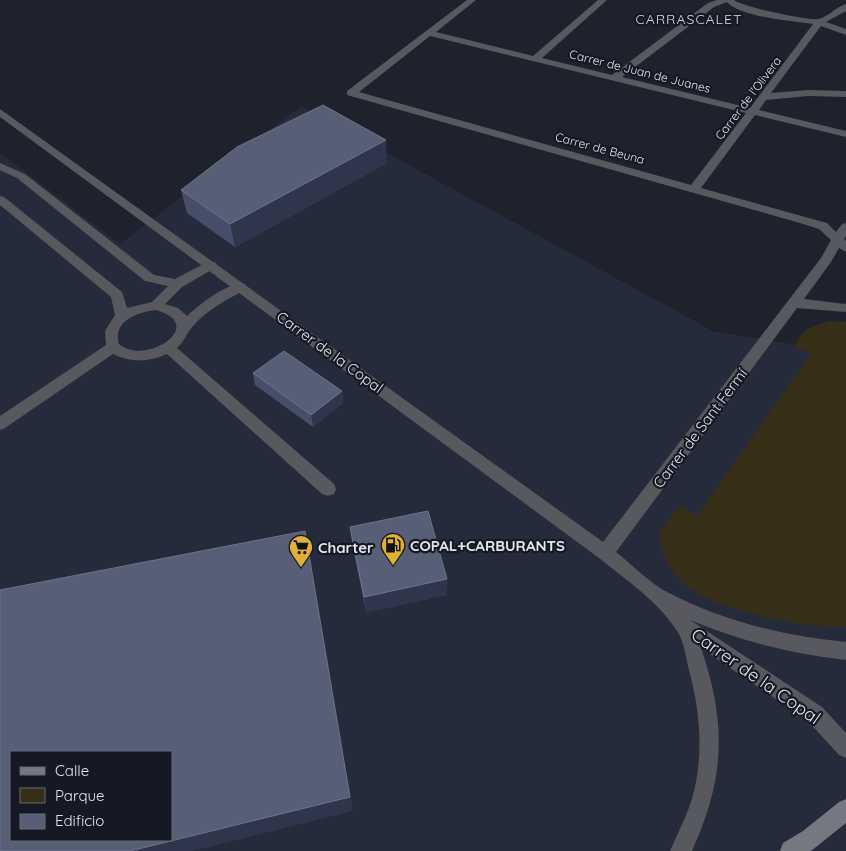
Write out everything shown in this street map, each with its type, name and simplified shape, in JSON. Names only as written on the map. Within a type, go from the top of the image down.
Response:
[{"type":"street","points":[[428,33],[472,0]]},
{"type":"street","points":[[535,58],[603,0]]},
{"type":"street","points":[[614,78],[711,5],[725,0]]},
{"type":"street","points":[[730,0],[735,6],[753,11],[820,22],[846,32]]},
{"type":"street","points":[[820,22],[846,7]]},
{"type":"street","name":"Carrer de l'Olivera","points":[[695,188],[820,22]]},
{"type":"street","name":"Carrer de Juan de Juanes","points":[[428,33],[846,134]]},
{"type":"street","name":"Carrer de Beuna","points":[[428,33],[351,94],[695,188],[823,226],[843,238]]},
{"type":"street","points":[[764,97],[808,93],[846,94]]},
{"type":"street","name":"Carrer de la Copal","points":[[0,112],[604,553],[658,596],[685,627],[815,714],[846,748]]},
{"type":"street","points":[[0,166],[21,176],[150,278],[177,284]]},
{"type":"street","points":[[0,199],[117,295],[122,316]]},
{"type":"street","name":"Carrer de Sant Fermí","points":[[604,553],[843,238]]},
{"type":"street","points":[[156,306],[177,284],[211,265]]},
{"type":"street","points":[[185,325],[208,305],[240,287]]},
{"type":"street","points":[[794,303],[846,308]]},
{"type":"street","points":[[156,306],[167,307],[176,311],[182,317],[185,325],[183,333],[169,348],[157,354],[132,356],[122,353],[114,347],[110,340],[110,332],[122,316],[133,310],[156,306]]},
{"type":"street","points":[[0,424],[114,347]]},
{"type":"street","points":[[169,348],[328,489]]},
{"type":"street","name":"Carrer de la Copal","points":[[658,596],[695,614],[733,629],[774,641],[816,649],[846,651]]},
{"type":"street","name":"Carrer de la Copal","points":[[681,851],[692,830],[703,798],[709,764],[710,730],[700,669],[685,627]]},
{"type":"street","points":[[791,851],[811,839],[846,809]]},
{"type":"shaded area","points":[[301,106],[713,331],[846,353],[846,851],[0,851],[0,153],[120,244]]},
{"type":"green space","points":[[833,321],[846,322],[846,626],[811,625],[777,620],[720,604],[705,597],[692,590],[680,580],[663,552],[659,533],[680,506],[697,516],[811,354],[795,346],[801,335],[815,325]]},
{"type":"building","points":[[323,105],[386,140],[230,224],[181,190],[237,147]]},
{"type":"building","points":[[284,351],[342,391],[311,415],[253,373]]},
{"type":"building","points":[[428,511],[447,579],[364,597],[350,527]]},
{"type":"building","points":[[305,531],[350,797],[172,841],[172,751],[10,751],[10,841],[171,841],[130,851],[0,851],[0,590]]},
{"type":"place","name":"COPAL+CARBURANTS","points":[[393,566]]},
{"type":"place","name":"Charter","points":[[301,568]]},
{"type":"district","name":"CARRASCALET","points":[[689,19]]}]
